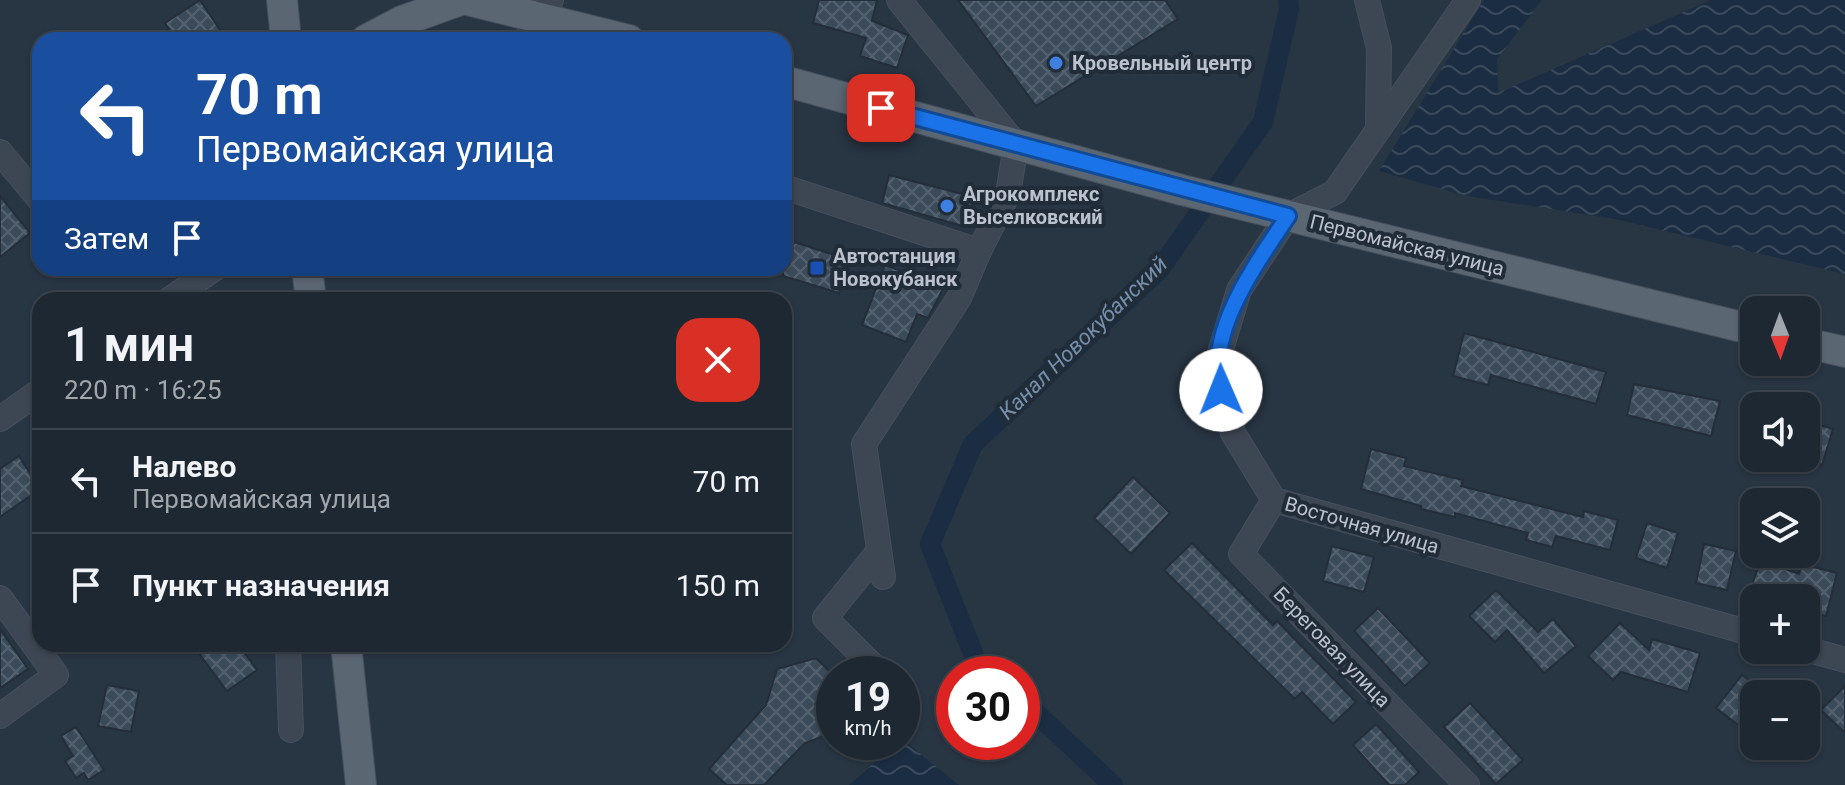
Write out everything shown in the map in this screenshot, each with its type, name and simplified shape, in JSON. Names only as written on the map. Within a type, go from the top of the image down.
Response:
[{"type":"main road","points":[[282,0],[285,32]]},
{"type":"main road","points":[[381,32],[402,21],[464,0],[539,19],[575,32]]},
{"type":"main road","name":"Первомайская улица","points":[[792,83],[1182,190],[1740,327]]},
{"type":"main road","points":[[1820,346],[1845,352]]},
{"type":"main road","points":[[347,652],[361,785]]},
{"type":"street","points":[[883,577],[864,444],[959,298],[1008,194],[1016,145],[899,0]]},
{"type":"street","points":[[1367,0],[1379,48],[1378,130]]},
{"type":"street","points":[[1288,216],[1335,192],[1468,0]]},
{"type":"street","points":[[0,152],[32,190]]},
{"type":"street","points":[[792,190],[979,251]]},
{"type":"street","name":"Восточная улица","points":[[1288,216],[1239,290],[1215,369],[1233,433],[1274,500],[1740,630]]},
{"type":"street","points":[[180,292],[204,276]]},
{"type":"street","points":[[0,419],[32,397]]},
{"type":"street","name":"Береговая улица","points":[[1274,500],[1241,554],[1467,785]]},
{"type":"street","points":[[863,656],[825,618],[879,551]]},
{"type":"street","points":[[0,598],[32,642]]},
{"type":"street","points":[[0,716],[56,675],[39,652]]},
{"type":"street","points":[[288,652],[291,730]]},
{"type":"street","points":[[1820,653],[1845,660]]},
{"type":"water","points":[[1484,0],[1542,0],[1497,59],[1498,93],[1711,0],[1845,0],[1845,274],[1615,219],[1467,196],[1379,171]]},
{"type":"water","points":[[920,754],[959,785],[849,785],[878,760],[920,760]]},
{"type":"building","points":[[200,0],[220,30],[171,32],[165,23]]},
{"type":"building","points":[[819,0],[877,0],[872,21],[908,35],[897,68],[860,56],[866,38],[813,23]]},
{"type":"building","name":"Кровельный центр","points":[[958,0],[1165,0],[1178,19],[1036,106]]},
{"type":"building","points":[[889,175],[974,197],[966,227],[882,203]]},
{"type":"building","points":[[0,196],[30,233],[0,257]]},
{"type":"building","name":"Автостанция Новокубанск","points":[[794,242],[850,260],[839,293],[783,276],[792,276]]},
{"type":"building","points":[[885,265],[944,287],[928,318],[917,314],[906,342],[862,325]]},
{"type":"building","points":[[1464,333],[1606,372],[1596,404],[1491,375],[1488,385],[1453,376]]},
{"type":"building","points":[[1634,384],[1720,401],[1711,436],[1627,415]]},
{"type":"building","points":[[1820,425],[1833,429],[1820,464]]},
{"type":"building","points":[[1371,449],[1406,458],[1404,466],[1463,480],[1461,486],[1583,517],[1584,511],[1618,520],[1610,550],[1556,536],[1552,547],[1526,540],[1528,533],[1455,513],[1455,517],[1421,509],[1421,506],[1361,489]]},
{"type":"building","points":[[19,456],[32,476],[32,495],[0,517],[0,469]]},
{"type":"building","points":[[1133,477],[1170,513],[1131,554],[1094,518]]},
{"type":"building","points":[[1647,523],[1678,533],[1667,568],[1636,558]]},
{"type":"building","points":[[1192,543],[1273,625],[1277,621],[1356,702],[1333,724],[1302,692],[1295,699],[1164,570]]},
{"type":"building","points":[[1704,544],[1736,551],[1727,590],[1696,583]]},
{"type":"building","points":[[1332,546],[1374,557],[1364,592],[1323,581]]},
{"type":"building","points":[[1758,568],[1783,568],[1799,574],[1801,568],[1818,568],[1837,573],[1826,616],[1820,614],[1820,584],[1752,584]]},
{"type":"building","points":[[1496,590],[1538,632],[1553,619],[1576,646],[1544,673],[1507,630],[1495,642],[1469,616]]},
{"type":"building","points":[[1378,608],[1430,663],[1405,686],[1354,631]]},
{"type":"building","points":[[1620,623],[1649,650],[1652,639],[1700,653],[1688,692],[1621,672],[1613,680],[1588,656]]},
{"type":"building","points":[[0,629],[28,669],[0,688]]},
{"type":"building","points":[[198,652],[244,652],[257,670],[227,691]]},
{"type":"building","points":[[816,658],[816,739],[805,743],[764,785],[727,785],[709,769],[766,705],[777,669]]},
{"type":"building","points":[[1742,675],[1749,680],[1740,680],[1740,726],[1716,708]]},
{"type":"building","points":[[107,685],[139,691],[131,732],[98,726]]},
{"type":"building","points":[[1845,686],[1845,733],[1821,710]]},
{"type":"building","points":[[1470,703],[1523,760],[1496,784],[1444,727]]},
{"type":"building","points":[[1376,724],[1419,772],[1405,785],[1389,785],[1353,745]]},
{"type":"building","points":[[76,727],[104,770],[88,780],[84,773],[76,778],[65,761],[73,756],[61,736]]},
{"type":"waterway","name":"Канал Новокубанский","points":[[974,656],[930,544],[973,444],[1159,270],[1263,122],[1289,9],[1288,0]]},
{"type":"waterway","name":"Канал Новокубанский","points":[[1040,717],[1113,785]]},
{"type":"place","name":"Кровельный центр","points":[[1056,63]]},
{"type":"place","name":"Агрокомплекс Выселковский","points":[[947,206]]},
{"type":"place","name":"Автостанция Новокубанск","points":[[817,268]]},
{"type":"route","points":[[881,108],[1288,216],[1239,290],[1215,369],[1221,390]]}]
